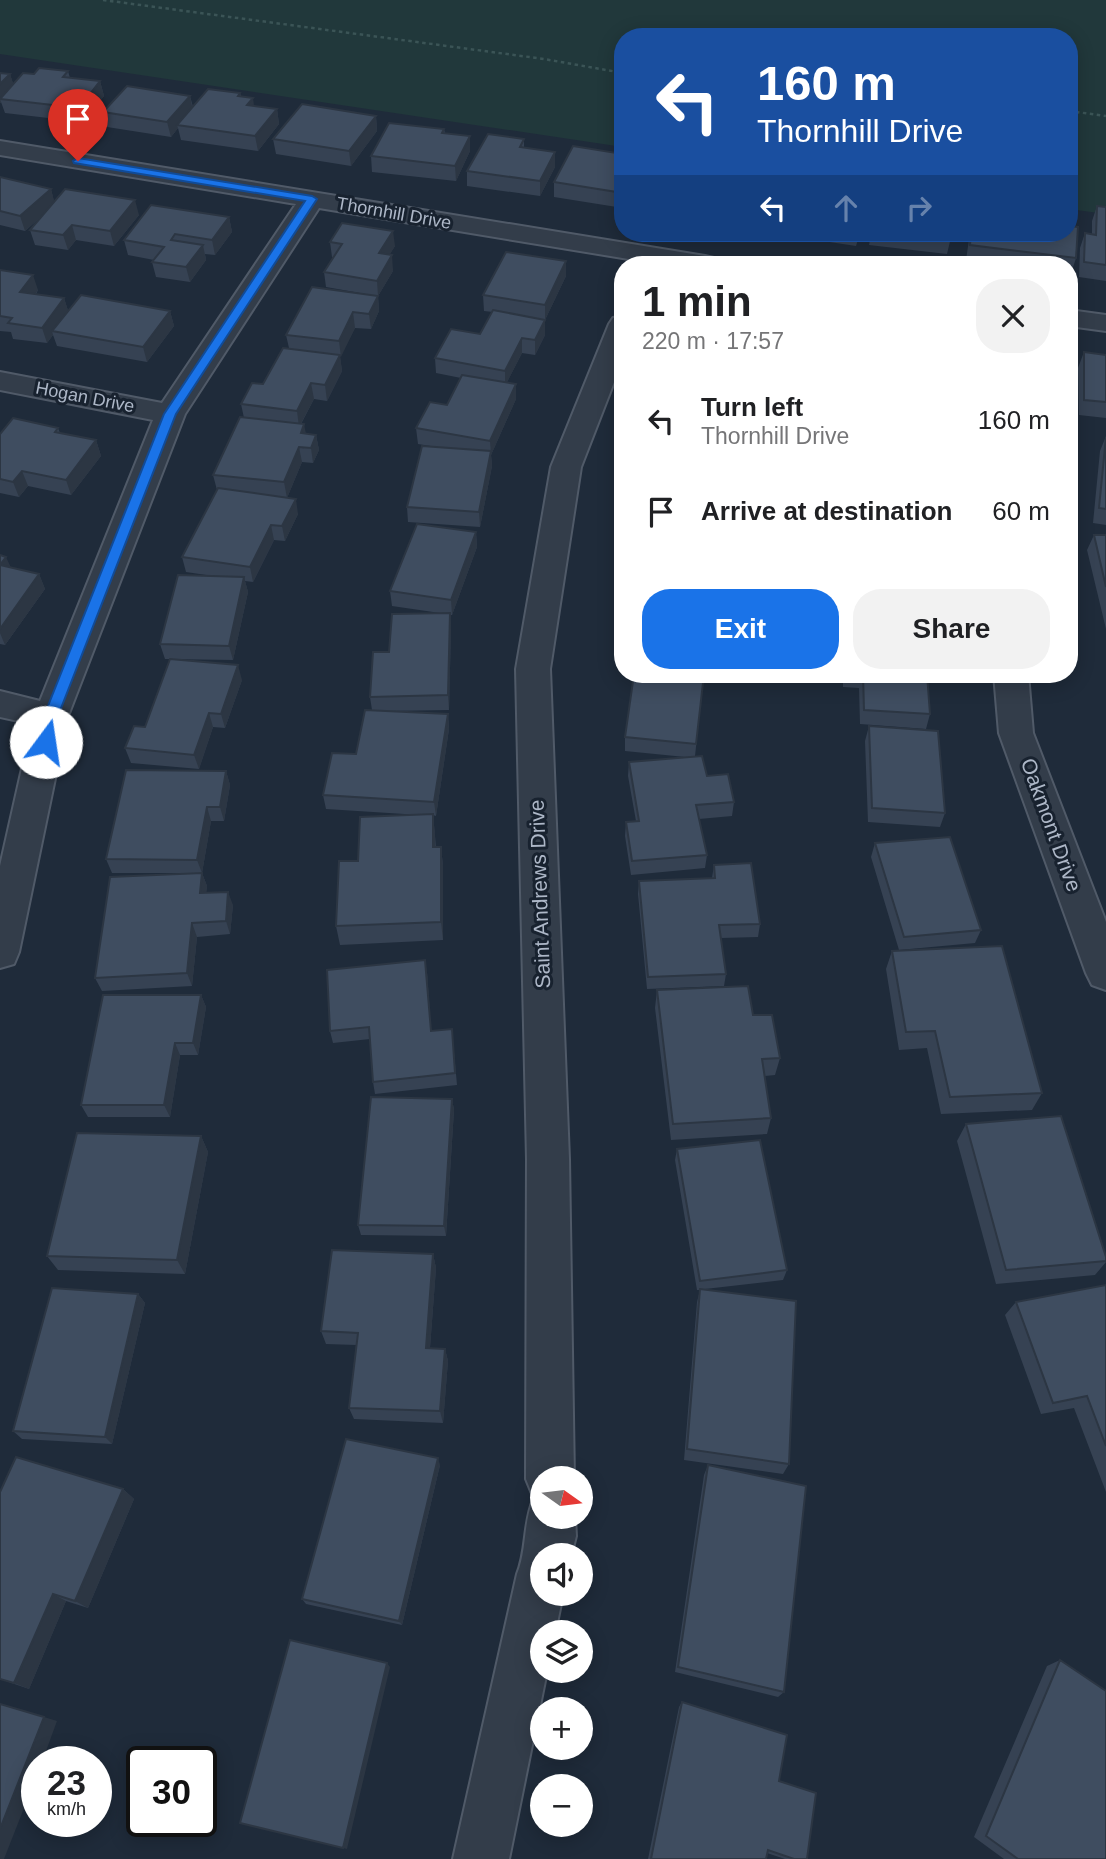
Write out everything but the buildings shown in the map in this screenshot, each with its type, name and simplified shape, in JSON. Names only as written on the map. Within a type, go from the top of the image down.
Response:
[{"type":"street","name":"Thornhill Drive","points":[[0,148],[312,199],[626,256]]},
{"type":"street","points":[[0,952],[51,716],[170,414],[312,199]]},
{"type":"street","points":[[1078,319],[1106,323]]},
{"type":"street","name":"Saint Andrews Drive","points":[[550,1466],[548,1159],[533,669],[566,467],[614,347]]},
{"type":"street","name":"Hogan Drive","points":[[0,381],[170,414]]},
{"type":"street","name":"Oakmont Drive","points":[[1012,683],[1016,733],[1106,972]]},
{"type":"street","points":[[0,704],[51,716]]},
{"type":"street","points":[[481,1859],[535,1606]]},
{"type":"path","points":[[103,0],[544,59],[614,71]]},
{"type":"path","points":[[1078,112],[1106,116]]},
{"type":"green space","points":[[0,0],[1106,0],[1106,214],[1078,210],[1078,28],[614,28],[614,146],[0,54]]},
{"type":"route","points":[[46,742],[51,716],[170,414],[312,199],[78,161]]}]
